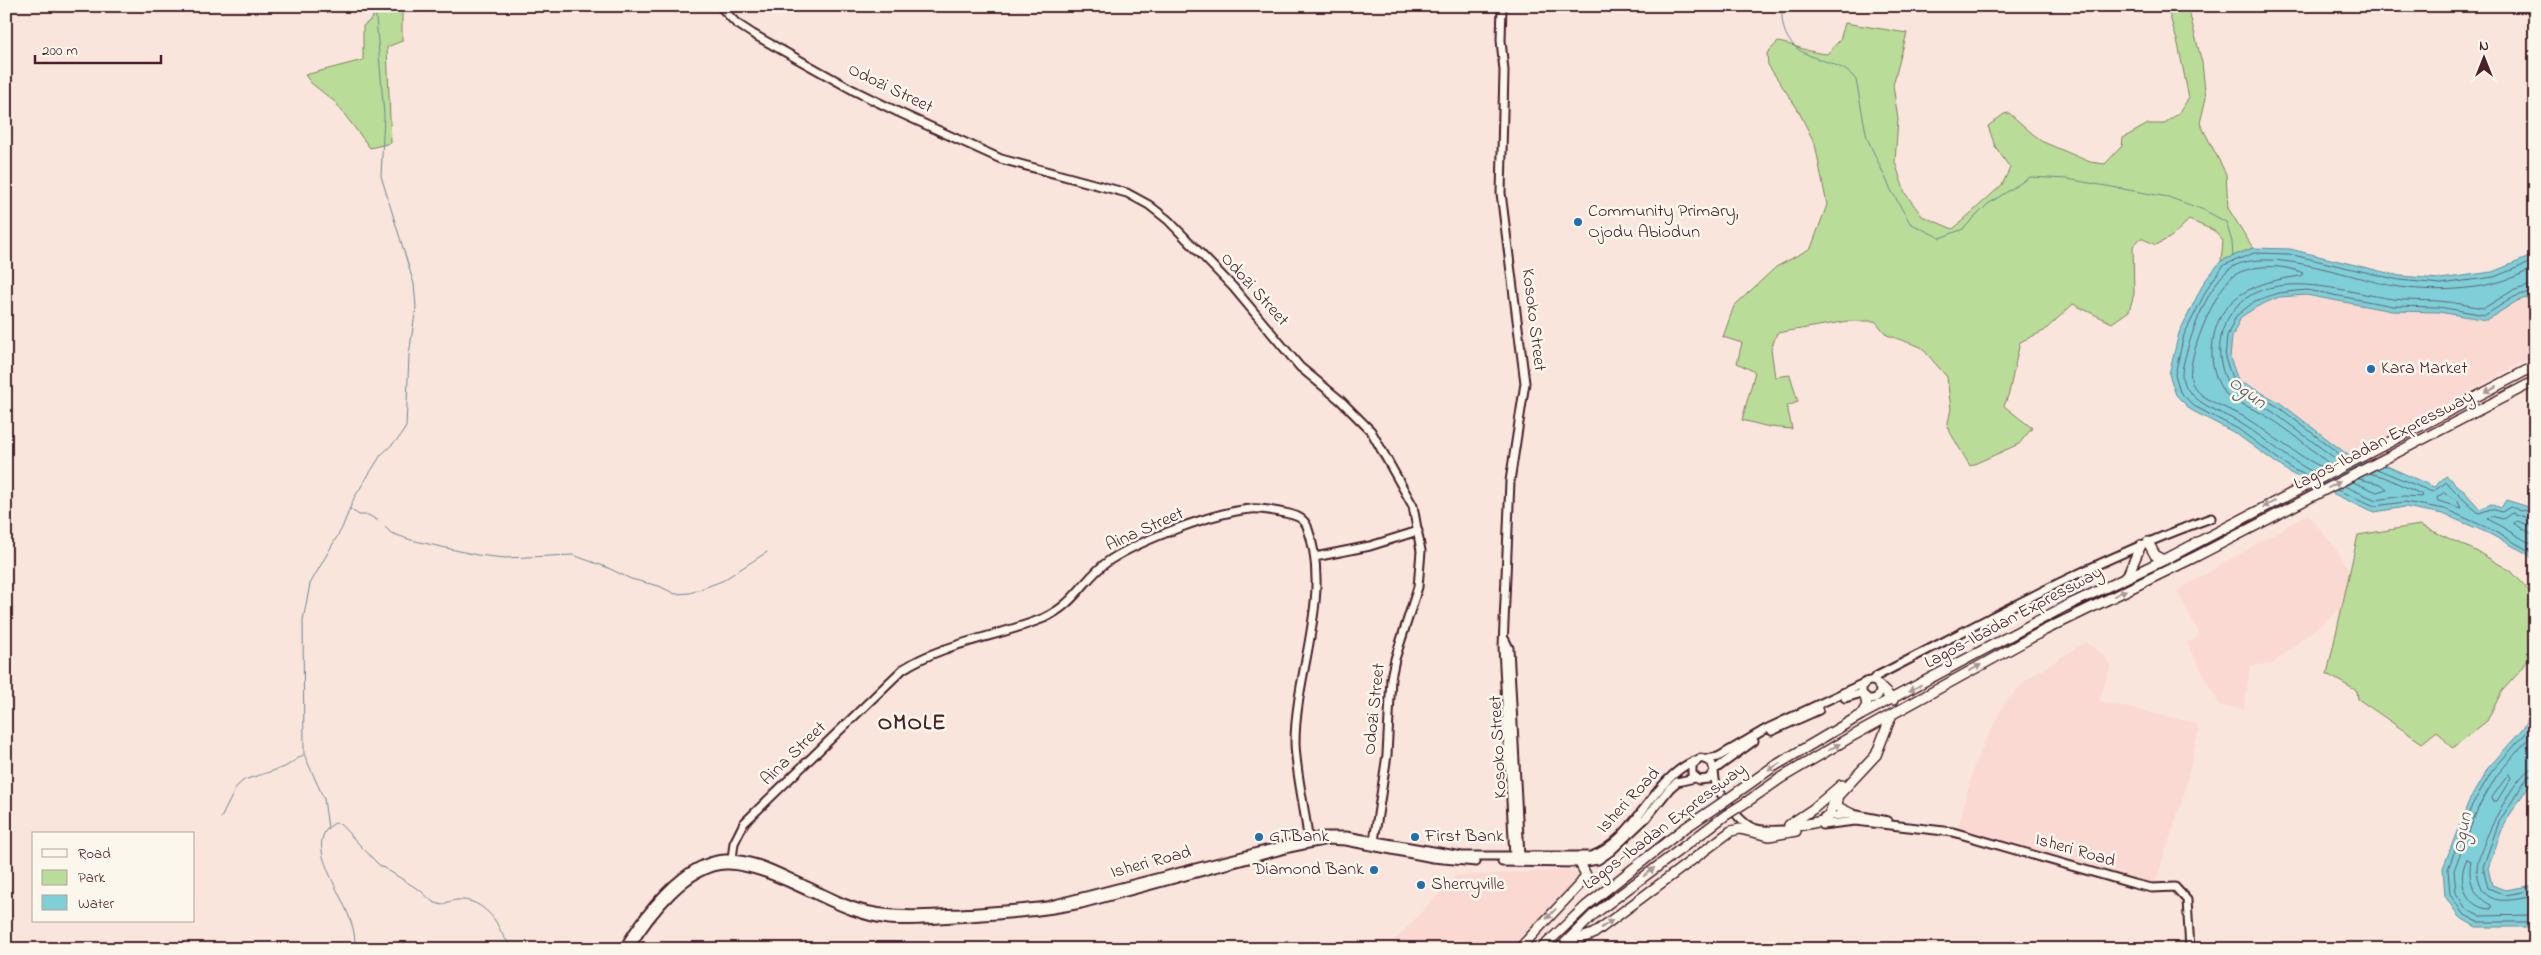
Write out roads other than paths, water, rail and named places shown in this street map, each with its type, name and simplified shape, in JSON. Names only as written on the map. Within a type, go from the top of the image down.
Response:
[{"type":"highway","name":"Lagos-Ibadan Expressway","points":[[1540,949],[1586,906],[1651,854],[1773,767],[1861,715],[1893,700],[2064,607],[2164,560],[2191,544],[2535,366]]},
{"type":"highway","name":"Lagos-Ibadan Expressway","points":[[1561,946],[1593,915],[1726,815],[1781,778],[1849,738],[2045,630],[2197,556],[2535,381]]},
{"type":"highway","points":[[2127,577],[2145,544],[2152,552],[2164,560]]},
{"type":"highway","points":[[1873,683],[1893,700]]},
{"type":"highway","points":[[1861,715],[1867,705],[1864,695]]},
{"type":"highway","points":[[1781,830],[1827,820],[1838,797],[1882,745],[1889,719],[1896,711]]},
{"type":"highway","points":[[1561,946],[1593,934],[1731,831],[1740,830],[1769,836],[1792,828],[1849,777],[1873,751],[1878,736],[1872,731],[1867,731],[1849,738]]},
{"type":"highway","points":[[1838,797],[1838,807],[1852,814]]},
{"type":"highway","points":[[1519,949],[1581,883],[1586,875],[1580,863]]},
{"type":"main road","name":"Odozi Street","points":[[720,6],[736,23],[853,90],[982,151],[1027,168],[1127,193],[1148,205],[1168,220],[1234,287],[1307,373],[1340,400],[1371,431],[1413,506],[1422,563],[1418,587],[1391,678],[1386,755],[1374,841]]},
{"type":"main road","name":"Kosoko Street","points":[[1502,6],[1501,40],[1504,71],[1501,193],[1525,384],[1523,408],[1512,466],[1507,519],[1504,637],[1509,648],[1513,793],[1517,857]]},
{"type":"main road","name":"Aina Street","points":[[727,861],[744,823],[903,670],[933,654],[1049,615],[1075,597],[1104,565],[1134,547],[1202,522],[1232,513],[1256,509],[1292,514],[1302,519],[1307,526],[1315,557],[1316,585],[1314,604],[1299,689],[1295,742],[1308,838]]},
{"type":"main road","points":[[1707,759],[1718,757],[1766,729],[1873,683],[1877,676],[1950,638],[2145,544],[2211,518]]},
{"type":"main road","points":[[1315,557],[1370,546],[1418,531]]},
{"type":"main road","points":[[1704,780],[1708,779],[1714,771],[1760,737],[1851,695],[1864,695],[1871,699],[1877,697],[1880,692],[1873,683]]},
{"type":"main road","points":[[1864,695],[1862,687],[1873,683]]},
{"type":"main road","name":"Isheri Road","points":[[629,949],[657,910],[683,884],[707,868],[727,861],[770,868],[846,904],[868,911],[890,914],[1025,909],[1080,901],[1308,838],[1336,835],[1450,855],[1575,857],[1598,853],[1609,846],[1675,773],[1701,758],[1707,759],[1714,771],[1716,786],[1738,817],[1754,829],[1781,830],[1848,821],[1902,825],[1953,832],[2134,884],[2152,888],[2175,887],[2187,900],[2190,949]]},
{"type":"main road","points":[[1694,761],[1691,770],[1695,778]]},
{"type":"main road","name":"Isheri Road","points":[[1121,890],[1327,840],[1346,841],[1463,862],[1580,863],[1603,857],[1646,818],[1676,782],[1695,778],[1716,786]]},
{"type":"main road","name":"Isheri Road","points":[[1738,817],[1757,827],[1776,828],[1792,828],[1829,816],[1852,814],[1902,825]]},
{"type":"main road","points":[[623,949],[646,914],[678,882],[706,863],[727,861]]},
{"type":"water","name":"Ogun","points":[[2253,248],[2290,249],[2400,276],[2440,279],[2492,272],[2527,258],[2535,251],[2535,295],[2517,301],[2487,320],[2439,312],[2392,311],[2306,295],[2279,297],[2258,306],[2241,317],[2232,337],[2230,358],[2238,380],[2279,402],[2352,458],[2387,466],[2434,487],[2446,476],[2464,491],[2480,509],[2491,504],[2501,508],[2506,500],[2532,508],[2535,511],[2535,561],[2526,553],[2488,533],[2443,514],[2405,507],[2375,512],[2351,502],[2290,473],[2235,433],[2191,410],[2176,395],[2169,374],[2179,333],[2204,282],[2221,261]]},
{"type":"water","name":"Ogun","points":[[2535,707],[2535,776],[2504,824],[2488,868],[2492,885],[2505,890],[2535,885],[2535,927],[2476,927],[2459,917],[2445,896],[2443,868],[2468,803],[2488,768],[2523,729]]},
{"type":"waterway","points":[[354,949],[354,935],[350,919],[322,853],[322,839],[328,828],[324,799],[304,754],[303,620],[310,584],[342,528],[354,498],[381,455],[399,438],[406,427],[409,355],[416,307],[414,284],[381,176],[384,115],[375,6]]},
{"type":"waterway","points":[[1782,6],[1783,26],[1789,40],[1798,49],[1847,71],[1856,80],[1867,138],[1891,190],[1910,223],[1940,238],[1963,229],[1988,204],[2030,177],[2067,179],[2168,197],[2204,210],[2226,222],[2232,242],[2233,257]]},
{"type":"waterway","points":[[350,509],[359,515],[368,515],[379,521],[391,533],[411,540],[477,555],[505,558],[573,555],[606,567],[631,579],[659,586],[675,594],[690,593],[722,581],[767,552]]},
{"type":"waterway","points":[[221,818],[237,786],[244,780],[285,767],[303,755]]},
{"type":"waterway","points":[[329,827],[335,823],[340,824],[378,864],[421,891],[433,902],[442,905],[457,900],[465,900],[479,905],[491,915],[511,945]]},
{"type":"place","name":"Community Primary, Ojodu Abiodun","points":[[1578,222]]},
{"type":"place","name":"Kara Market","points":[[2371,369]]},
{"type":"place","name":"GTBank","points":[[1259,837]]},
{"type":"place","name":"First Bank","points":[[1415,837]]},
{"type":"place","name":"Diamond Bank","points":[[1374,870]]},
{"type":"place","name":"Sherryville","points":[[1421,885]]},
{"type":"district","name":"OMOLE","points":[[912,724]]}]
